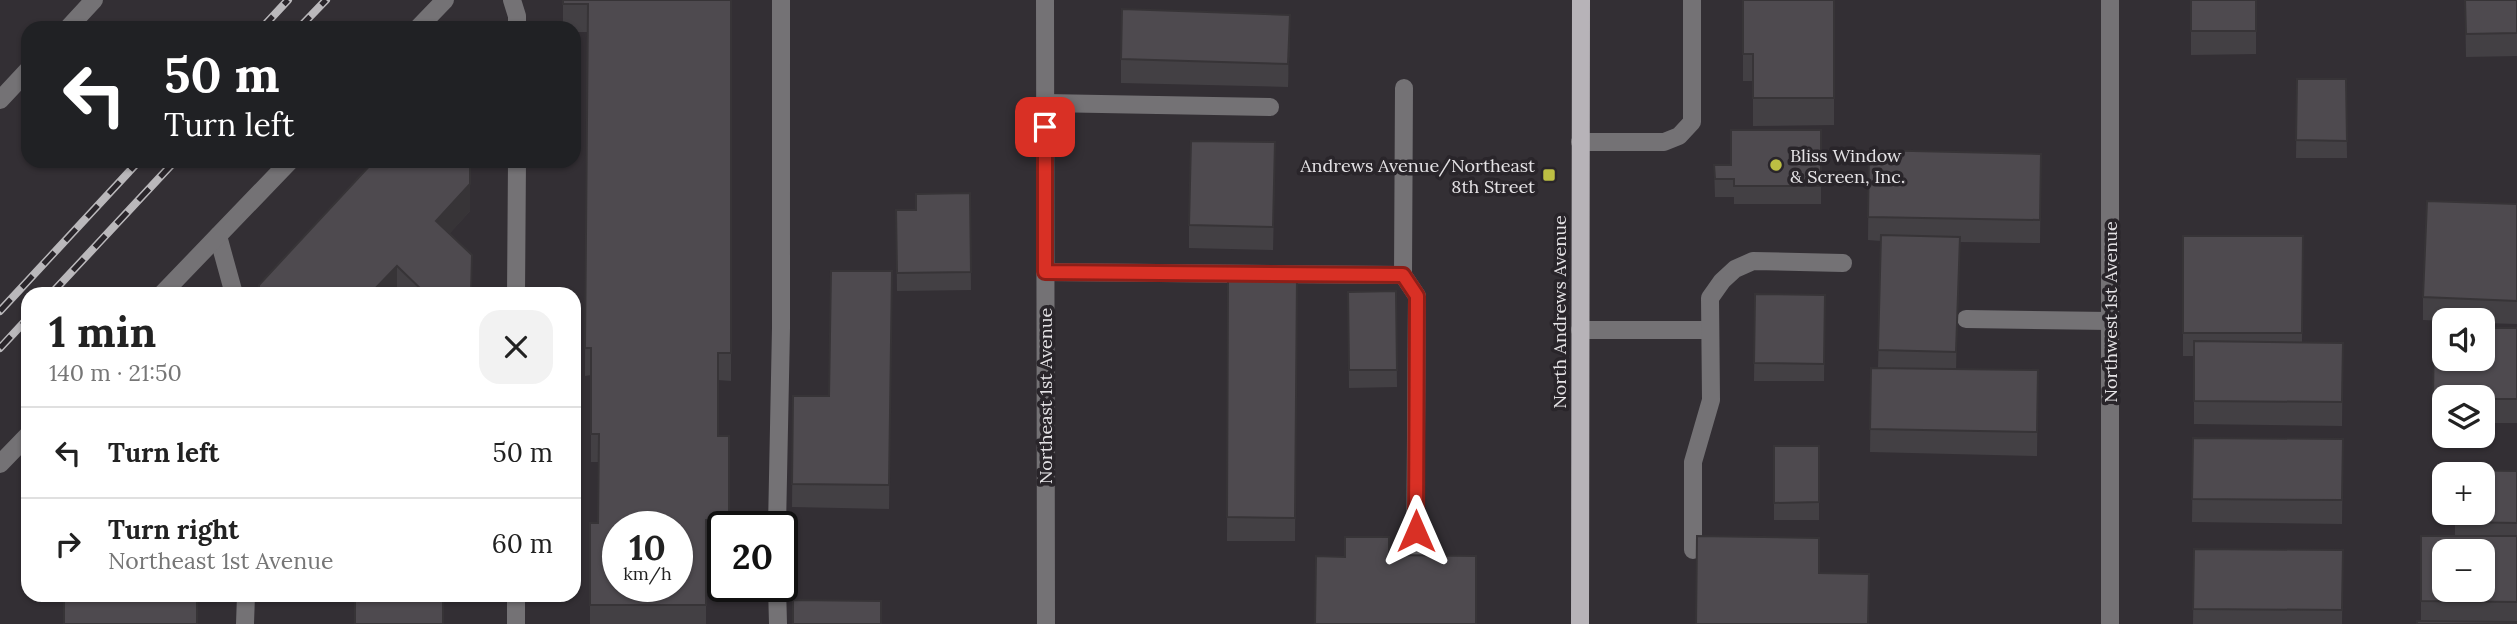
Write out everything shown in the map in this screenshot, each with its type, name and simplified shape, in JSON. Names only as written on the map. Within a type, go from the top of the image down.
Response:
[{"type":"main road","name":"North Andrews Avenue","points":[[1580,624],[1581,0]]},
{"type":"street","points":[[74,21],[94,0]]},
{"type":"street","points":[[424,21],[444,0]]},
{"type":"street","points":[[512,0],[517,21]]},
{"type":"street","points":[[777,511],[781,328],[781,0]]},
{"type":"street","name":"Northeast 1st Avenue","points":[[1045,0],[1046,624]]},
{"type":"street","points":[[1580,142],[1664,142],[1679,136],[1692,122],[1692,0]]},
{"type":"street","name":"Northwest 1st Avenue","points":[[2110,0],[2110,624]]},
{"type":"street","points":[[0,100],[21,78]]},
{"type":"street","points":[[1404,88],[1403,275],[1417,296],[1415,583]]},
{"type":"street","points":[[1045,103],[1270,107]]},
{"type":"street","points":[[169,287],[283,168]]},
{"type":"street","points":[[516,287],[517,168]]},
{"type":"street","points":[[218,236],[232,287]]},
{"type":"street","points":[[1693,550],[1693,463],[1711,400],[1710,298],[1735,269],[1754,261],[1843,263]]},
{"type":"street","points":[[1045,272],[1403,275]]},
{"type":"street","points":[[1966,319],[2110,321]]},
{"type":"street","points":[[1580,330],[1710,330]]},
{"type":"street","points":[[0,464],[21,442]]},
{"type":"street","points":[[245,624],[246,602]]},
{"type":"street","points":[[516,602],[516,624]]},
{"type":"street","points":[[777,602],[778,624]]},
{"type":"building","points":[[563,0],[731,0],[731,353],[718,353],[718,436],[729,436],[729,511],[707,511],[706,605],[590,605],[590,523],[598,523],[599,434],[591,434],[591,348],[585,348],[588,4],[563,4]]},
{"type":"building","points":[[1743,0],[1834,0],[1834,98],[1753,98],[1753,54],[1743,54]]},
{"type":"building","points":[[2191,0],[2256,0],[2256,31],[2191,31]]},
{"type":"building","points":[[2465,0],[2517,0],[2517,33],[2466,34]]},
{"type":"building","points":[[1122,9],[1290,15],[1288,64],[1121,59]]},
{"type":"building","points":[[2297,79],[2346,79],[2347,141],[2296,140]]},
{"type":"building","name":"Bliss Window & Screen, Inc.","points":[[1731,130],[1821,130],[1821,186],[1734,186],[1734,179],[1715,179],[1714,165],[1731,165]]},
{"type":"building","points":[[1191,141],[1275,142],[1273,227],[1189,225]]},
{"type":"building","points":[[1869,150],[2041,154],[2040,220],[1868,217]]},
{"type":"building","points":[[368,168],[470,168],[470,184],[436,221],[472,255],[471,287],[419,287],[397,266],[377,287],[259,285]]},
{"type":"building","points":[[970,193],[971,272],[897,273],[896,210],[916,210],[916,194]]},
{"type":"building","points":[[2427,201],[2517,204],[2517,301],[2423,297]]},
{"type":"building","points":[[1881,235],[1960,237],[1956,352],[1878,350]]},
{"type":"building","points":[[2183,236],[2303,236],[2302,333],[2183,333]]},
{"type":"building","points":[[831,271],[892,271],[889,485],[792,484],[793,396],[829,396]]},
{"type":"building","points":[[1228,278],[1297,278],[1295,518],[1227,517]]},
{"type":"building","points":[[1396,291],[1397,370],[1349,370],[1348,292]]},
{"type":"building","points":[[1755,294],[1825,295],[1824,364],[1754,363]]},
{"type":"building","points":[[2495,328],[2517,328],[2517,399],[2495,399],[2495,385],[2433,385],[2433,371],[2495,371]]},
{"type":"building","points":[[2194,341],[2343,343],[2342,402],[2194,401]]},
{"type":"building","points":[[1871,368],[2038,370],[2037,432],[1870,429]]},
{"type":"building","points":[[2193,438],[2343,439],[2342,500],[2192,499]]},
{"type":"building","points":[[1774,446],[1819,446],[1819,502],[1774,503]]},
{"type":"building","points":[[2495,471],[2517,471],[2517,523],[2495,523]]},
{"type":"building","points":[[1697,536],[1819,538],[1819,573],[1869,574],[1868,624],[1696,624]]},
{"type":"building","points":[[2421,536],[2517,536],[2517,602],[2495,602],[2495,539],[2432,539],[2432,601],[2421,601]]},
{"type":"building","points":[[1345,537],[1389,537],[1389,555],[1476,556],[1476,624],[1315,624],[1316,556],[1345,557]]},
{"type":"building","points":[[2194,549],[2343,550],[2342,610],[2193,609]]},
{"type":"building","points":[[798,600],[881,601],[881,624],[793,624],[793,602]]},
{"type":"building","points":[[64,602],[197,602],[197,624],[64,624]]},
{"type":"building","points":[[355,602],[443,602],[443,624],[355,624]]},
{"type":"building","points":[[2417,621],[2517,622],[2517,624],[2417,624]]},
{"type":"railway","points":[[268,21],[288,0]]},
{"type":"railway","points":[[306,21],[326,0]]},
{"type":"railway","points":[[22,287],[133,168]]},
{"type":"railway","points":[[58,287],[168,168]]},
{"type":"railway","points":[[0,311],[21,288]]},
{"type":"railway","points":[[0,348],[21,326]]},
{"type":"place","name":"Bliss Window & Screen, Inc.","points":[[1776,165]]},
{"type":"place","name":"Andrews Avenue/Northeast 8th Street","points":[[1549,175]]},
{"type":"route","points":[[1045,127],[1045,272],[1403,275],[1417,296],[1416,531]]}]
